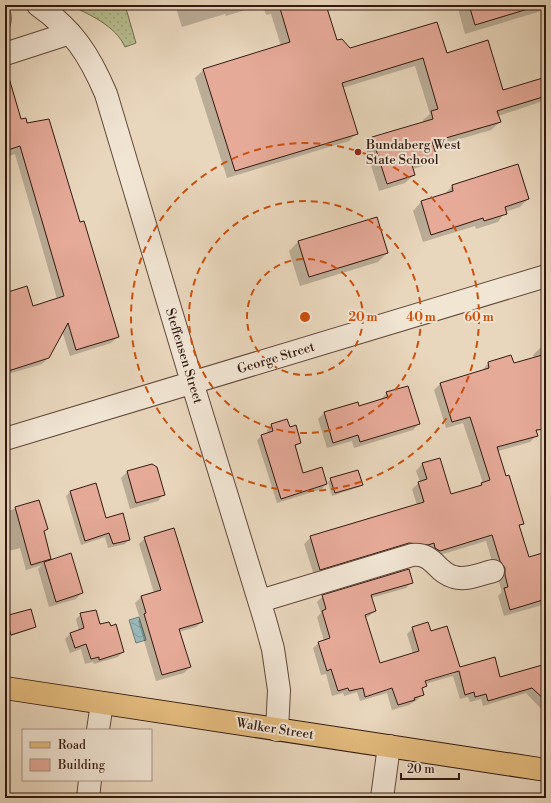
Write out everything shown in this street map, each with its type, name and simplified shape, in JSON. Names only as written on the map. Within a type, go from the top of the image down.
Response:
[{"type":"main road","name":"Walker Street","points":[[5,688],[546,770]]},
{"type":"street","name":"Steffensen Street","points":[[38,5],[54,16],[86,51],[106,94],[192,382],[260,601],[273,649],[279,690],[277,730]]},
{"type":"street","points":[[5,54],[70,33]]},
{"type":"street","name":"George Street","points":[[5,439],[546,276]]},
{"type":"street","points":[[260,601],[412,555],[425,555],[449,575],[455,578],[470,577],[493,571]]},
{"type":"street","points":[[98,729],[102,703]]},
{"type":"street","points":[[382,798],[390,746]]},
{"type":"street","points":[[88,798],[90,781]]},
{"type":"green space","points":[[5,5],[11,15],[11,24],[5,35]]},
{"type":"green space","points":[[69,5],[125,5],[136,43],[125,47],[121,40],[109,27]]},
{"type":"water","points":[[139,617],[146,640],[136,643],[129,620]]},
{"type":"building","points":[[279,5],[326,5],[337,40],[342,39],[350,48],[437,22],[447,53],[488,40],[503,90],[546,77],[546,96],[497,111],[501,122],[432,142],[437,157],[412,165],[415,175],[387,184],[372,137],[433,119],[431,111],[438,109],[423,58],[342,83],[358,134],[235,171],[203,69],[290,42]]},
{"type":"building","points":[[469,5],[528,5],[528,9],[475,25]]},
{"type":"building","points":[[9,78],[21,119],[26,118],[27,123],[49,119],[80,222],[84,221],[119,337],[76,350],[68,323],[49,358],[5,372],[5,293],[27,286],[33,306],[64,296],[20,146],[5,151],[5,79]]},
{"type":"building","points":[[518,164],[529,199],[505,207],[507,214],[484,221],[483,218],[431,235],[421,201],[453,191],[452,185]]},
{"type":"building","points":[[377,217],[388,253],[309,277],[298,241]]},
{"type":"building","points":[[546,354],[546,429],[536,430],[538,436],[497,447],[506,476],[509,475],[524,524],[519,525],[529,557],[546,552],[546,599],[510,610],[504,588],[508,587],[505,568],[500,561],[492,535],[440,551],[435,548],[434,543],[428,545],[409,543],[320,570],[310,536],[424,502],[418,482],[427,479],[422,463],[440,458],[451,494],[482,485],[481,483],[490,480],[470,417],[452,422],[440,383],[489,368],[488,362],[511,355],[514,363]]},
{"type":"building","points":[[408,386],[420,424],[360,442],[358,435],[333,443],[324,412],[358,402],[359,406],[388,397],[386,392]]},
{"type":"building","points":[[287,419],[290,427],[296,425],[301,443],[295,445],[303,473],[322,467],[327,484],[281,499],[261,435],[273,431],[271,424]]},
{"type":"building","points":[[152,464],[157,467],[165,495],[136,503],[127,471]]},
{"type":"building","points":[[358,470],[363,485],[335,493],[330,478]]},
{"type":"building","points":[[96,483],[106,518],[123,513],[130,540],[113,544],[109,533],[85,541],[70,491]]},
{"type":"building","points":[[39,500],[48,529],[44,531],[51,559],[31,565],[15,507]]},
{"type":"building","points":[[174,528],[203,622],[179,629],[191,667],[162,675],[144,614],[146,613],[141,596],[161,590],[144,537]]},
{"type":"building","points":[[71,553],[83,593],[56,602],[44,562]]},
{"type":"building","points":[[409,569],[413,583],[371,595],[376,611],[365,615],[380,663],[419,651],[412,627],[428,622],[431,631],[447,626],[460,667],[495,657],[500,677],[546,664],[546,701],[532,688],[488,701],[486,694],[475,697],[474,692],[465,695],[459,671],[425,681],[427,686],[422,688],[424,695],[414,698],[415,700],[398,705],[392,688],[365,697],[363,688],[349,691],[348,688],[338,691],[331,669],[327,671],[318,642],[330,638],[322,611],[326,609],[322,595]]},
{"type":"building","points":[[31,609],[36,627],[11,635],[5,616]]},
{"type":"building","points":[[96,610],[100,624],[109,622],[111,626],[116,624],[124,652],[99,660],[99,657],[91,659],[86,644],[75,648],[70,633],[84,628],[80,613]]},
{"type":"place","name":"Bundaberg West State School","points":[[358,152]]}]
